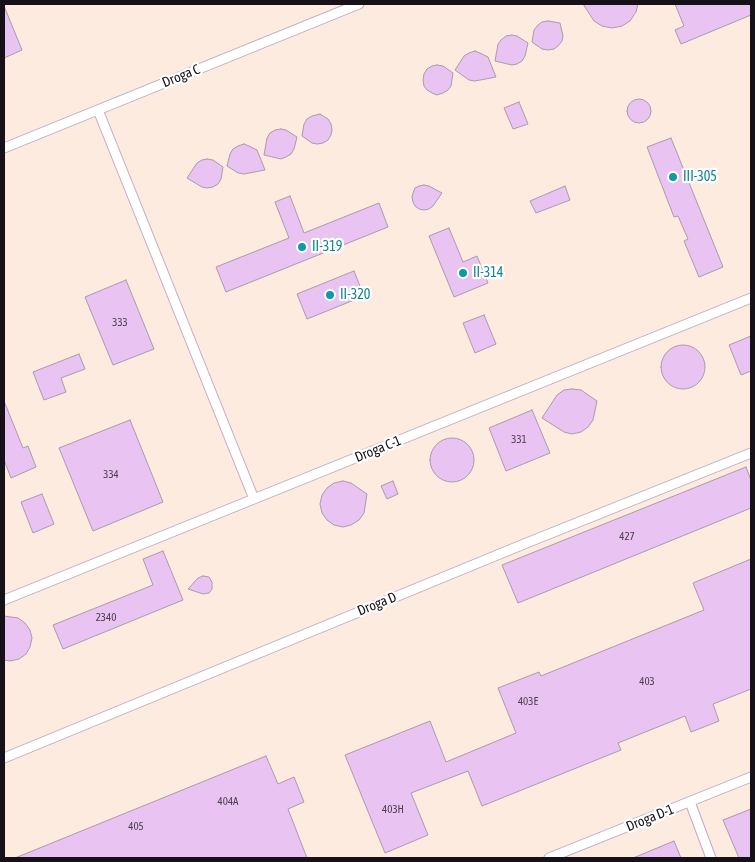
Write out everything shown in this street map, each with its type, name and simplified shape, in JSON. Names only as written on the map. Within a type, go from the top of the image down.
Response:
[{"type":"lane","name":"Droga C","points":[[4,148],[359,4]]},
{"type":"lane","points":[[98,110],[254,499]]},
{"type":"lane","name":"Droga C-1","points":[[4,600],[751,298]]},
{"type":"lane","name":"Droga D","points":[[4,758],[524,544],[751,453]]},
{"type":"lane","name":"Droga D-1","points":[[555,857],[751,777]]},
{"type":"lane","points":[[690,802],[711,858]]},
{"type":"shaded area","points":[[4,4],[751,4],[751,858],[4,858]]},
{"type":"building","points":[[583,4],[638,4],[636,12],[630,21],[622,26],[612,28],[602,26],[594,21]]},
{"type":"building","points":[[675,4],[751,4],[751,15],[681,44],[675,30],[684,26]]},
{"type":"building","points":[[4,6],[22,50],[4,58]]},
{"type":"building","points":[[542,22],[560,23],[563,36],[558,46],[548,50],[542,49],[532,42],[534,30]]},
{"type":"building","points":[[512,35],[528,43],[522,61],[512,65],[495,61],[498,44],[506,36]]},
{"type":"building","points":[[475,51],[488,57],[496,77],[475,81],[469,80],[455,70],[464,56]]},
{"type":"building","points":[[437,65],[443,66],[453,73],[451,86],[448,90],[437,95],[427,90],[423,80],[427,69]]},
{"type":"building","points":[[639,99],[648,102],[651,111],[648,120],[639,123],[630,120],[627,111],[630,102]]},
{"type":"building","points":[[519,102],[528,124],[513,129],[504,108]]},
{"type":"building","points":[[320,114],[328,119],[332,130],[328,140],[317,144],[302,136],[307,119]]},
{"type":"building","points":[[281,129],[297,137],[291,154],[281,159],[264,155],[267,138],[270,133]]},
{"type":"building","points":[[671,138],[723,267],[699,277],[684,241],[688,239],[678,216],[674,217],[647,147]]},
{"type":"building","points":[[244,144],[257,150],[265,170],[244,174],[238,173],[227,166],[233,149]]},
{"type":"building","points":[[207,159],[213,160],[223,167],[218,184],[207,188],[187,178],[197,163]]},
{"type":"building","points":[[424,185],[442,193],[433,206],[424,210],[415,206],[412,197],[415,188]]},
{"type":"building","points":[[565,186],[570,200],[536,213],[530,201]]},
{"type":"building","name":"II-319","points":[[290,196],[304,233],[379,203],[388,227],[226,292],[216,267],[289,238],[275,202]]},
{"type":"building","name":"II-314","points":[[449,228],[463,262],[477,256],[488,283],[454,297],[429,236]]},
{"type":"building","name":"II-320","points":[[354,271],[364,296],[307,319],[297,294]]},
{"type":"building","points":[[126,280],[154,349],[113,365],[85,297]]},
{"type":"building","points":[[484,315],[496,344],[475,353],[463,323]]},
{"type":"building","points":[[751,336],[751,371],[741,375],[729,345]]},
{"type":"building","points":[[687,345],[699,351],[704,358],[704,376],[699,383],[692,388],[679,389],[671,386],[664,379],[661,363],[664,355],[671,348]]},
{"type":"building","points":[[79,354],[85,369],[61,378],[66,392],[44,400],[33,372]]},
{"type":"building","points":[[564,390],[581,390],[597,401],[593,420],[588,427],[581,432],[572,434],[564,432],[542,418],[557,395]]},
{"type":"building","points":[[4,401],[23,448],[28,446],[36,467],[11,478],[4,460]]},
{"type":"building","points":[[532,410],[550,453],[506,471],[489,428]]},
{"type":"building","points":[[130,420],[163,502],[93,531],[59,448]]},
{"type":"building","points":[[456,438],[468,444],[473,451],[473,469],[468,476],[461,481],[448,482],[440,479],[433,472],[430,456],[433,448],[440,441]]},
{"type":"building","points":[[746,467],[751,480],[751,508],[518,603],[502,565]]},
{"type":"building","points":[[343,481],[351,483],[367,494],[364,513],[359,520],[343,527],[334,525],[327,520],[322,513],[320,504],[322,495],[327,488],[334,483]]},
{"type":"building","points":[[393,481],[398,494],[387,499],[381,486]]},
{"type":"building","points":[[42,494],[54,524],[33,533],[21,502]]},
{"type":"building","points":[[163,551],[183,600],[63,649],[53,625],[153,585],[143,559]]},
{"type":"building","points":[[751,559],[751,689],[713,704],[719,721],[691,732],[685,716],[618,743],[621,750],[482,806],[468,771],[411,793],[428,835],[385,853],[345,755],[430,721],[446,762],[516,733],[498,688],[539,672],[541,676],[704,610],[693,583]]},
{"type":"building","points":[[203,576],[209,577],[212,582],[212,589],[209,593],[203,594],[188,589],[198,578]]},
{"type":"building","points":[[4,616],[18,618],[30,630],[32,638],[30,647],[26,654],[19,659],[4,660]]},
{"type":"building","points":[[266,756],[278,784],[294,777],[304,802],[288,809],[307,858],[15,858]]},
{"type":"building","points":[[751,809],[751,858],[739,858],[723,820]]},
{"type":"building","points":[[674,841],[681,858],[633,858]]},
{"type":"place","name":"III-305","points":[[673,177]]},
{"type":"place","name":"II-319","points":[[302,247]]},
{"type":"place","name":"II-314","points":[[463,273]]},
{"type":"place","name":"II-320","points":[[330,295]]}]
